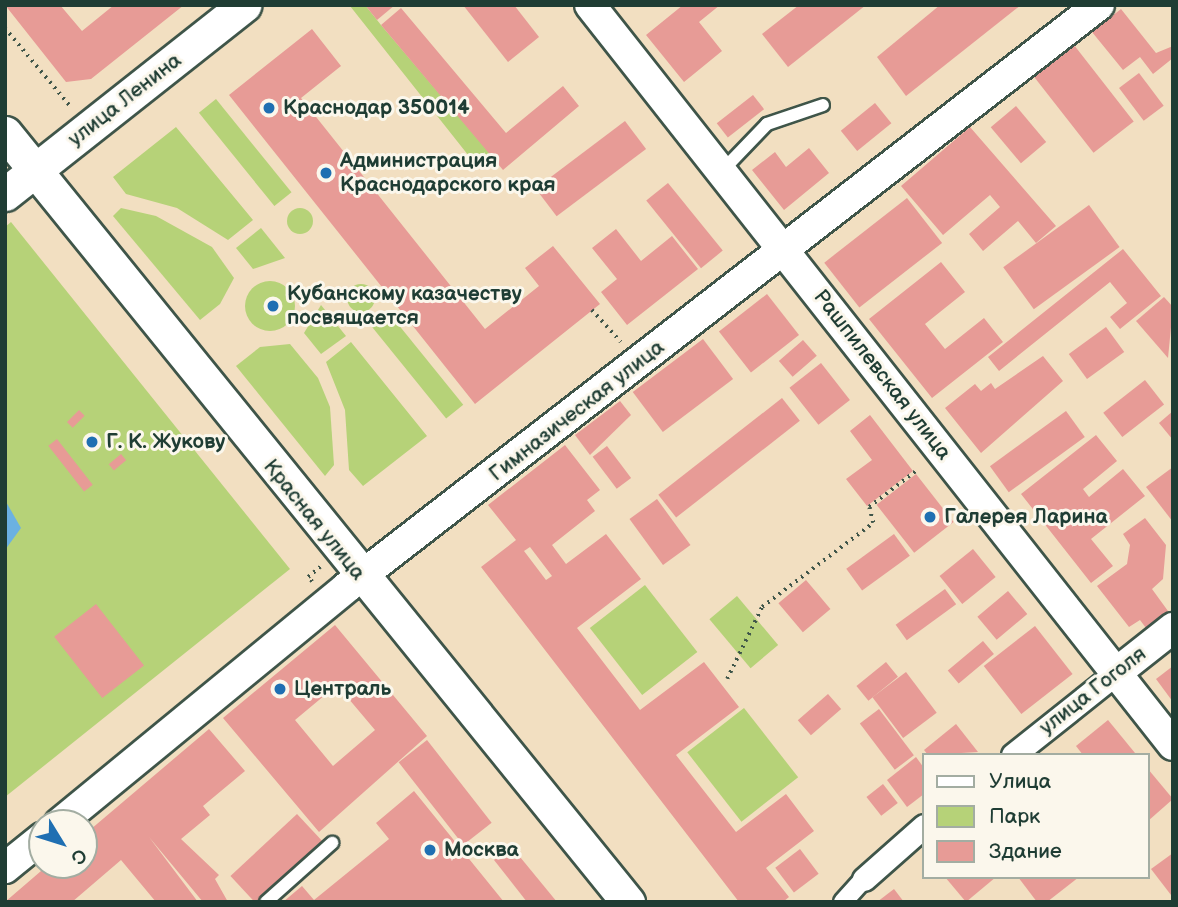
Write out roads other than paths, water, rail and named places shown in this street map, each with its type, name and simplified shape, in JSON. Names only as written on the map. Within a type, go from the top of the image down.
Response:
[{"type":"main road","name":"улица Ленина","points":[[16,179],[241,6]]},
{"type":"main road","name":"Красная улица","points":[[5,133],[16,179],[354,582],[628,902]]},
{"type":"main road","name":"Красная улица","points":[[354,582],[604,902]]},
{"type":"street","name":"Рашпилевская улица","points":[[590,5],[1173,745]]},
{"type":"street","name":"Гимназическая улица","points":[[77,809],[354,582],[1099,5]]},
{"type":"street","name":"улица Гоголя","points":[[1016,753],[1173,628]]},
{"type":"street","points":[[843,902],[864,879],[922,827]]},
{"type":"street","points":[[5,868],[28,849]]},
{"type":"lane","points":[[721,171],[767,124],[823,105]]},
{"type":"lane","points":[[266,902],[332,844]]},
{"type":"water","points":[[5,500],[21,528],[5,550]]},
{"type":"place","name":"Краснодар 350014","points":[[269,108]]},
{"type":"place","name":"Администрация Краснодарского края","points":[[326,173]]},
{"type":"place","name":"Кубанскому казачеству посвящается","points":[[273,306]]},
{"type":"place","name":"Г. К. Жукову","points":[[92,442]]},
{"type":"place","name":"Галерея Ларина","points":[[930,517]]},
{"type":"place","name":"Централь","points":[[280,689]]},
{"type":"place","name":"Москва","points":[[430,850]]}]
